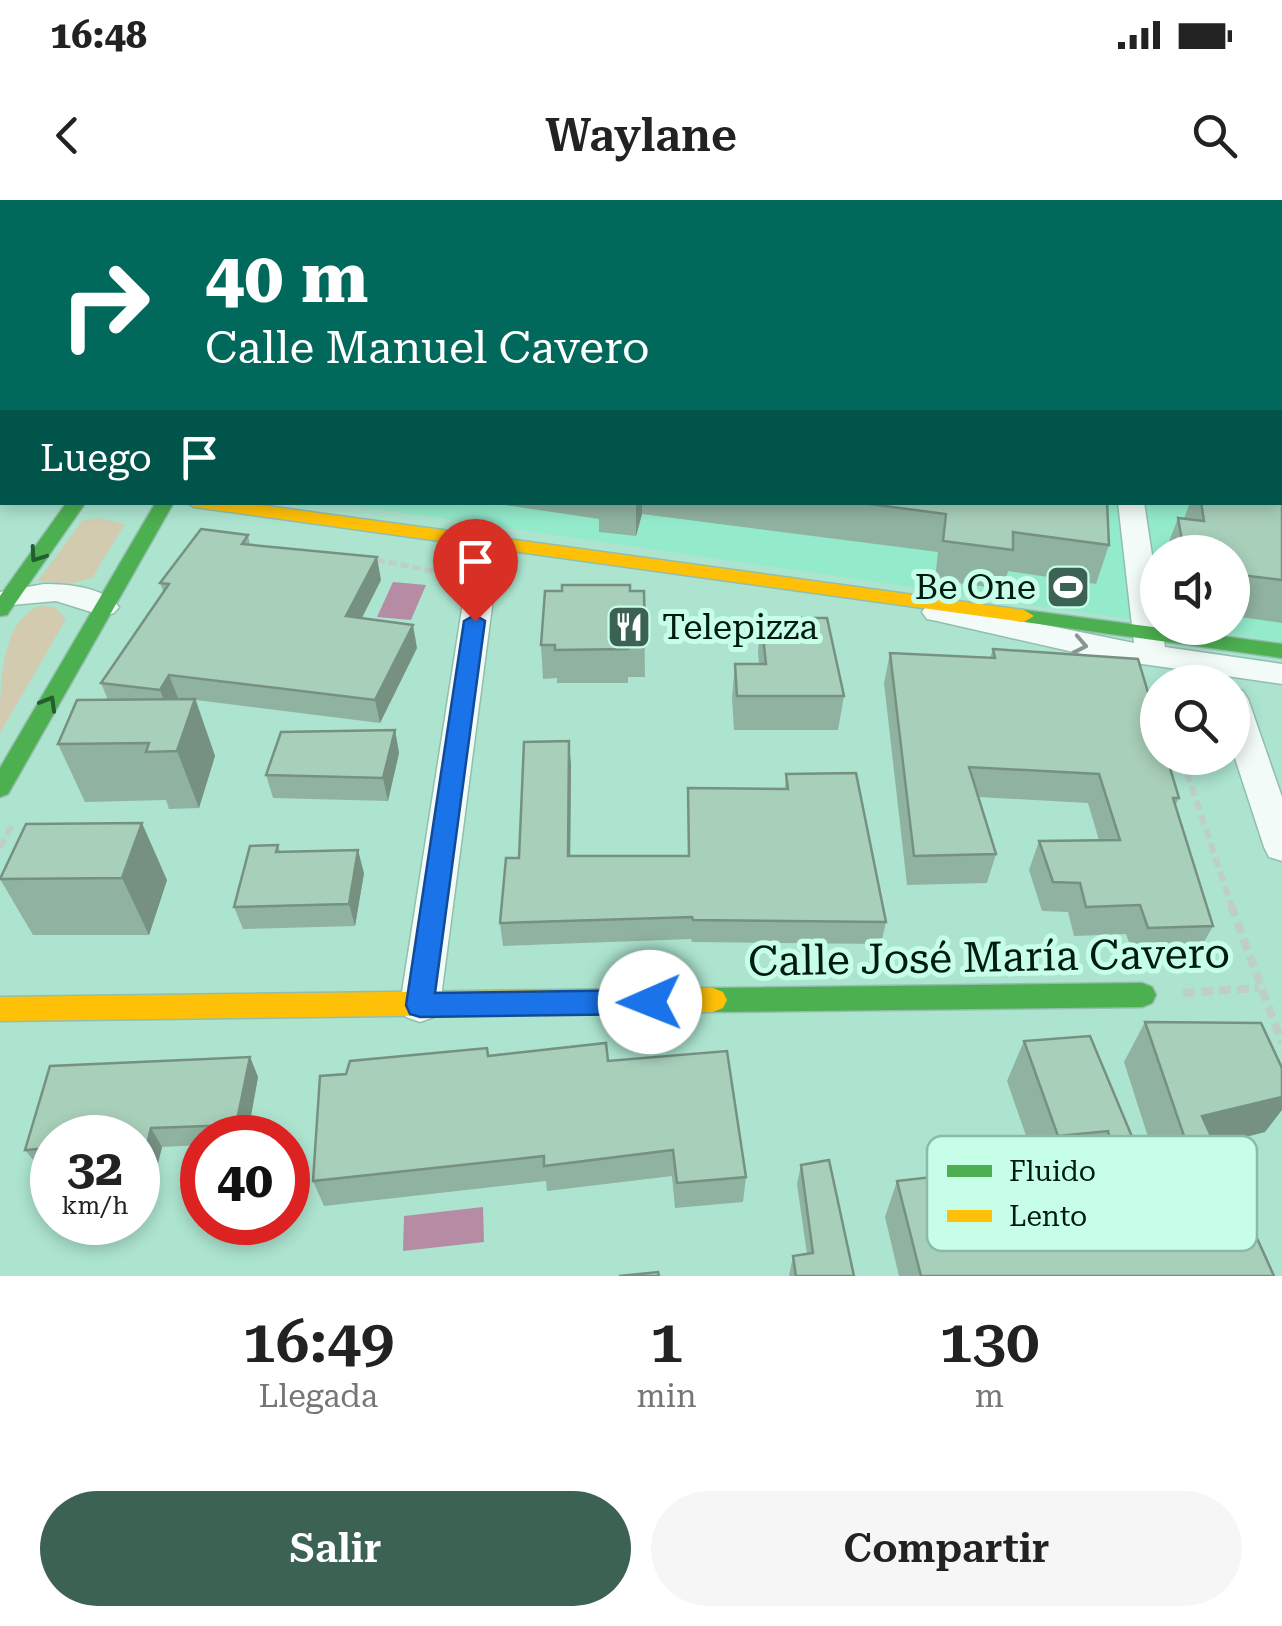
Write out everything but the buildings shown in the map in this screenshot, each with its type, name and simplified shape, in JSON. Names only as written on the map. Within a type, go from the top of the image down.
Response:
[{"type":"street","points":[[3,604],[74,505]]},
{"type":"street","points":[[0,788],[162,505]]},
{"type":"street","points":[[214,505],[882,599],[1030,635],[1140,642]]},
{"type":"street","points":[[1131,505],[1140,569]]},
{"type":"street","points":[[420,1005],[486,545]]},
{"type":"street","points":[[3,604],[45,590],[78,593],[104,607]]},
{"type":"street","points":[[1155,645],[1203,665]]},
{"type":"street","points":[[1183,645],[1282,651]]},
{"type":"street","points":[[1224,665],[1225,656],[1282,662]]},
{"type":"street","points":[[1250,674],[1282,674]]},
{"type":"street","points":[[1250,752],[1282,847]]},
{"type":"street","name":"Calle José María Cavero","points":[[0,1009],[1142,995]]},
{"type":"path","points":[[372,559],[448,572],[452,574],[450,591]]},
{"type":"path","points":[[1188,775],[1259,988],[1282,1043]]},
{"type":"path","name":"Calle José María Cavero","points":[[1142,995],[1259,988]]},
{"type":"shaded area","points":[[350,505],[1280,505],[1282,642],[1250,637],[1250,535],[1140,535],[1140,621]]},
{"type":"shaded area","points":[[98,518],[125,524],[92,578],[70,584],[38,581],[82,521]]},
{"type":"shaded area","points":[[393,582],[426,585],[411,620],[377,617]]},
{"type":"shaded area","points":[[40,606],[55,607],[66,619],[0,733],[2,676],[10,640],[17,625]]},
{"type":"shaded area","points":[[483,1207],[484,1242],[403,1251],[404,1216]]},
{"type":"traffic: fast","points":[[0,610],[75,505]]},
{"type":"traffic: fast","points":[[0,788],[163,505]]},
{"type":"traffic: fast","points":[[1024,616],[1282,651]]},
{"type":"traffic: fast","points":[[713,1000],[1142,995]]},
{"type":"traffic: slow","points":[[216,505],[1024,616]]},
{"type":"traffic: slow","points":[[0,1009],[713,1000]]},
{"type":"place","name":"Be One","points":[[1068,587]]},
{"type":"place","name":"Telepizza","points":[[629,627]]},
{"type":"route","points":[[475,621],[420,1005],[650,1002]]}]
